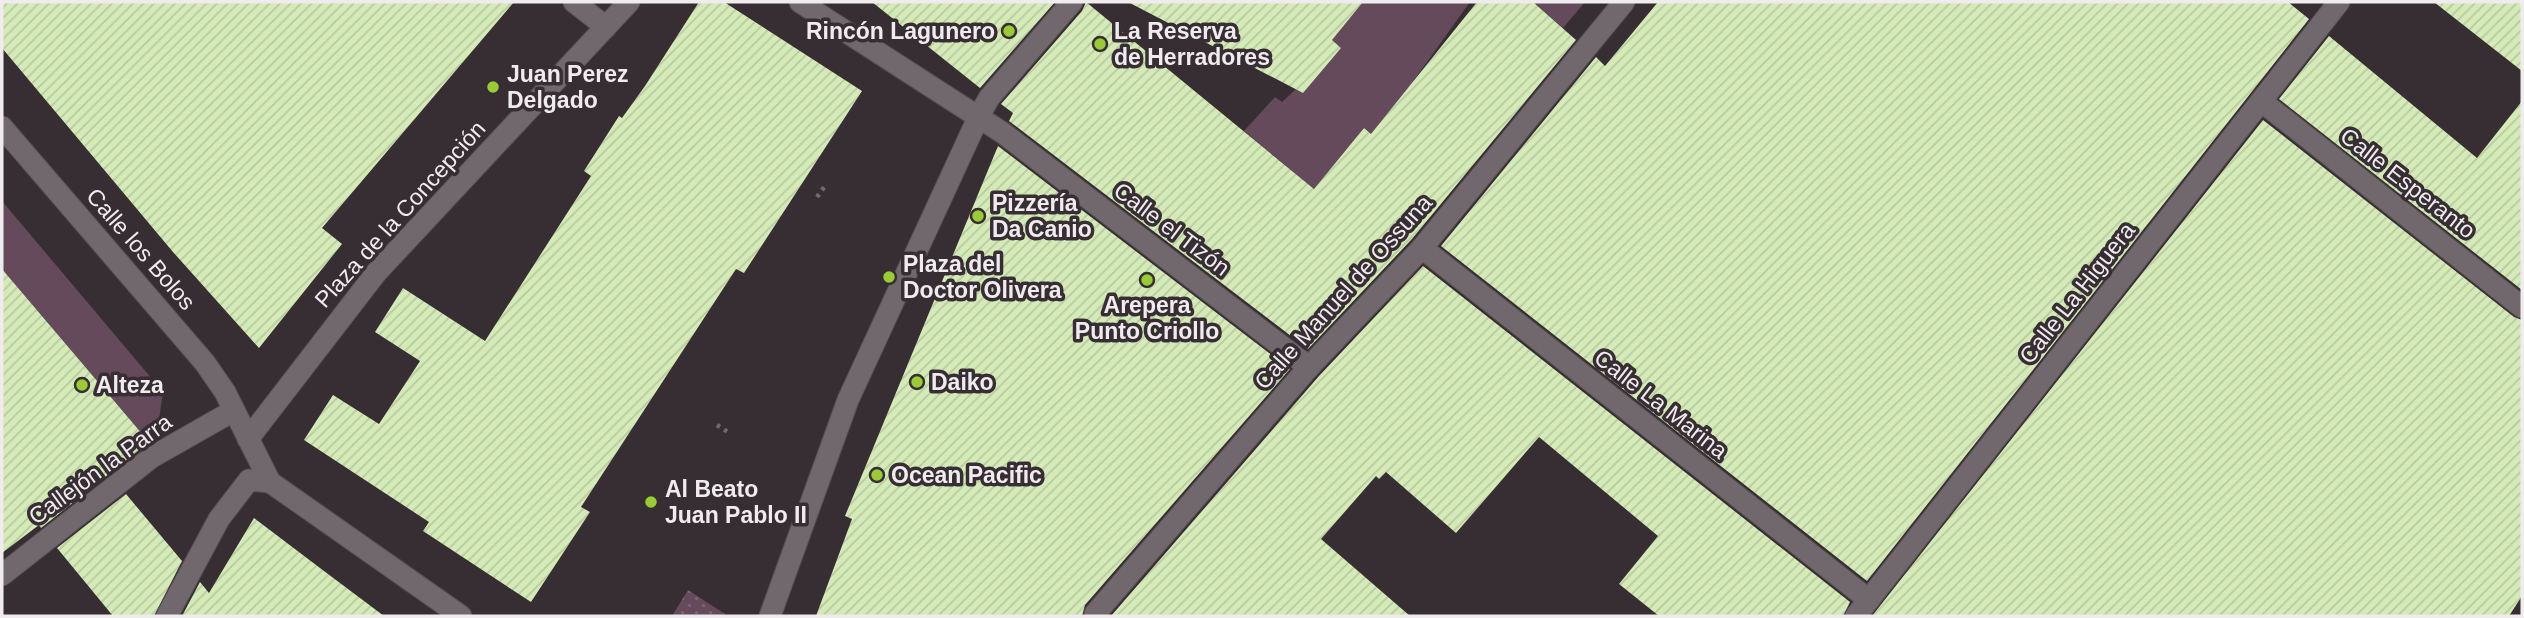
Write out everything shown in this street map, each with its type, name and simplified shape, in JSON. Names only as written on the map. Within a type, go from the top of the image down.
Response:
[{"type":"street","points":[[573,2],[606,27]]},
{"type":"street","name":"Plaza de la Concepción","points":[[248,439],[376,273],[629,2]]},
{"type":"street","points":[[800,2],[979,116]]},
{"type":"street","points":[[770,616],[848,400],[979,116],[989,97],[1072,2]]},
{"type":"street","name":"Calle Manuel de Ossuna","points":[[1096,615],[1308,367],[1422,248],[1624,2]]},
{"type":"street","name":"Calle La Higuera","points":[[1862,608],[2339,2]]},
{"type":"street","name":"Calle Esperanto","points":[[2261,101],[2522,307]]},
{"type":"street","name":"Calle el Tizón","points":[[979,116],[1308,367]]},
{"type":"street","name":"Calle los Bolos","points":[[2,127],[205,363],[225,392],[270,482]]},
{"type":"street","name":"Calle La Marina","points":[[1422,248],[1862,608]]},
{"type":"street","name":"Callejón la Parra","points":[[2,576],[152,457],[233,411]]},
{"type":"street","points":[[167,616],[219,519],[249,480],[270,482],[461,616]]},
{"type":"path","points":[[817,197],[825,186]]},
{"type":"path","points":[[717,425],[728,432]]},
{"type":"shaded area","points":[[1363,2],[1470,2],[1414,80],[1442,104],[1396,157],[1364,128],[1314,189],[1244,131],[1275,97],[1282,102],[1341,48],[1332,40]]},
{"type":"shaded area","points":[[1533,2],[1585,2],[1563,28]]},
{"type":"shaded area","points":[[2,201],[163,392],[158,426],[149,442],[2,269]]},
{"type":"shaded area","points":[[688,590],[725,614],[724,616],[672,616]]},
{"type":"building","points":[[2,2],[514,2],[322,228],[342,244],[259,348],[173,252],[2,48]]},
{"type":"building","points":[[699,2],[724,2],[862,91],[744,273],[736,269],[581,507],[590,512],[531,602],[423,531],[429,522],[304,440],[333,395],[379,424],[420,361],[375,332],[403,288],[485,341],[591,176],[584,171],[619,116],[622,118],[645,86]]},
{"type":"building","points":[[872,2],[1055,2],[980,88]]},
{"type":"building","points":[[1086,2],[1314,189],[1364,128],[1371,134],[1477,2],[1533,2],[1576,40],[1412,239],[1308,349],[1009,121],[1013,113],[1001,104],[1082,11]]},
{"type":"building","points":[[1128,2],[1363,2],[1332,40],[1341,48],[1303,93]]},
{"type":"building","points":[[1658,2],[2288,2],[2309,19],[1867,581],[1441,246],[1596,57],[1605,66]]},
{"type":"building","points":[[2434,2],[2522,2],[2522,71]]},
{"type":"building","points":[[2329,36],[2477,158],[2522,101],[2522,290],[2279,99]]},
{"type":"building","points":[[2263,120],[2514,317],[2522,320],[2522,596],[2509,616],[1872,616]]},
{"type":"building","points":[[998,146],[1290,369],[1085,605],[1082,616],[816,616],[852,519],[845,516]]},
{"type":"building","points":[[1423,266],[1850,602],[1843,616],[1659,616],[1619,584],[1658,536],[1539,437],[1456,533],[1386,472],[1379,479],[1376,476],[1321,539],[1410,616],[1111,616],[1319,376]]},
{"type":"building","points":[[2,269],[149,442],[41,528],[39,525],[2,553]]},
{"type":"building","points":[[126,494],[182,561],[154,616],[113,616],[57,548]]},
{"type":"building","points":[[254,518],[384,616],[182,616],[200,582],[209,593]]},
{"type":"place","name":"Rincón Lagunero","points":[[1009,31]]},
{"type":"place","name":"La Reserva de Herradores","points":[[1100,44]]},
{"type":"place","name":"Juan Perez Delgado","points":[[493,87]]},
{"type":"place","name":"Pizzería Da Canio","points":[[978,216]]},
{"type":"place","name":"Plaza del Doctor Olivera","points":[[889,277]]},
{"type":"place","name":"Arepera Punto Criollo","points":[[1147,280]]},
{"type":"place","name":"Daiko","points":[[917,382]]},
{"type":"place","name":"Alteza","points":[[82,385]]},
{"type":"place","name":"Ocean Pacific","points":[[877,475]]},
{"type":"place","name":"Al Beato Juan Pablo II","points":[[651,502]]}]
